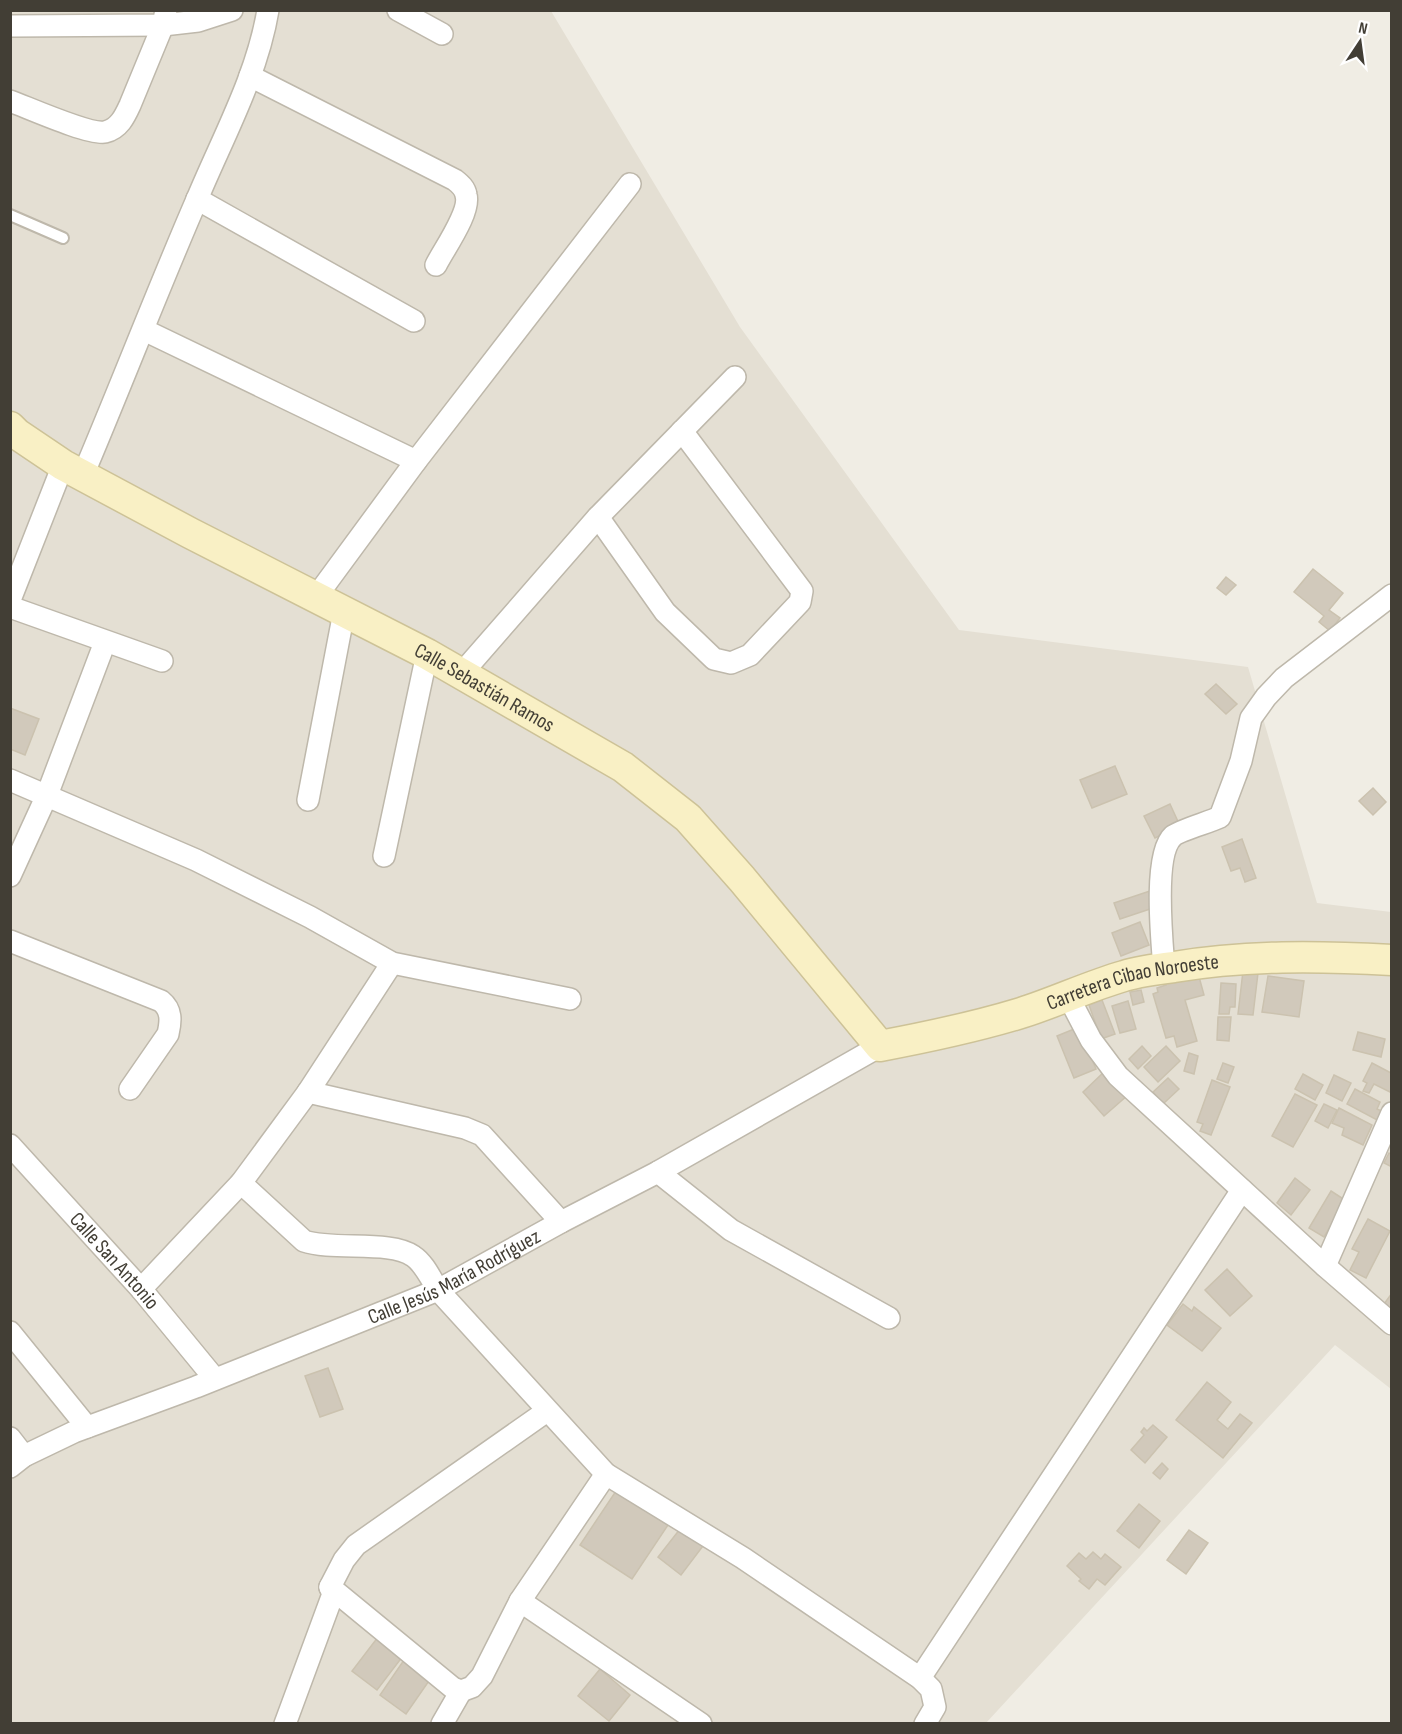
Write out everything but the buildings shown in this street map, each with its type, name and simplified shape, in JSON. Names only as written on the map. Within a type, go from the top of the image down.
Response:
[{"type":"main road","name":"Calle Sebastián Ramos","points":[[10,427],[17,434],[73,470],[190,533],[427,654],[623,767],[688,818],[742,879],[880,1046]]},
{"type":"main road","name":"Carretera Cibao Noroeste","points":[[880,1046],[963,1030],[1024,1012],[1125,975],[1164,968],[1249,957],[1337,957],[1392,960]]},
{"type":"street","points":[[10,26],[165,18],[198,21],[232,10]]},
{"type":"street","points":[[10,600],[144,330],[250,76],[264,35],[268,10]]},
{"type":"street","points":[[398,10],[442,34]]},
{"type":"street","points":[[10,101],[90,130],[105,132],[125,117],[165,18]]},
{"type":"street","points":[[250,76],[455,180],[462,186],[466,193],[464,213],[435,265]]},
{"type":"street","points":[[316,597],[416,461],[630,184]]},
{"type":"street","points":[[197,199],[414,321]]},
{"type":"street","points":[[144,330],[416,461]]},
{"type":"street","points":[[462,673],[598,517],[735,376]]},
{"type":"street","points":[[598,517],[665,612],[714,659],[731,663],[750,655],[800,602],[802,591],[682,431]]},
{"type":"street","points":[[1164,968],[1159,902],[1165,851],[1173,836],[1220,817],[1241,761],[1251,717],[1266,697],[1284,678],[1392,595]]},
{"type":"street","points":[[10,607],[162,661]]},
{"type":"street","points":[[308,800],[344,612]]},
{"type":"street","points":[[10,876],[47,795],[105,642]]},
{"type":"street","points":[[384,856],[427,654]]},
{"type":"street","points":[[10,780],[196,860],[310,917],[392,963],[570,999]]},
{"type":"street","points":[[10,941],[161,1001],[167,1007],[170,1024],[168,1034],[130,1089]]},
{"type":"street","points":[[141,1289],[241,1183],[308,1092],[392,963]]},
{"type":"street","points":[[1068,996],[1091,1040],[1118,1076],[1325,1266],[1392,1324]]},
{"type":"street","name":"Calle Jesús María Rodríguez","points":[[17,1461],[87,1427],[215,1379],[438,1290],[658,1172],[880,1046]]},
{"type":"street","points":[[308,1092],[465,1128],[482,1135],[561,1222]]},
{"type":"street","points":[[1325,1266],[1392,1113]]},
{"type":"street","name":"Calle San Antonio","points":[[10,1144],[141,1289],[215,1379]]},
{"type":"street","points":[[658,1172],[731,1230],[889,1318]]},
{"type":"street","points":[[241,1183],[304,1241],[316,1245],[380,1248],[407,1253],[419,1262],[438,1290],[606,1474],[743,1558],[920,1678],[931,1689],[935,1707],[925,1724]]},
{"type":"street","points":[[920,1678],[1242,1190]]},
{"type":"street","points":[[10,1332],[87,1427]]},
{"type":"street","points":[[330,1587],[344,1560],[356,1545],[547,1411]]},
{"type":"street","points":[[10,1438],[17,1461]]},
{"type":"street","points":[[442,1724],[461,1691],[472,1687],[482,1676],[520,1601],[606,1474]]},
{"type":"street","points":[[330,1587],[442,1680],[461,1691]]},
{"type":"street","points":[[285,1724],[333,1594],[330,1587]]},
{"type":"street","points":[[520,1601],[701,1724]]},
{"type":"lane","points":[[10,215],[63,238]]},
{"type":"shaded area","points":[[11,11],[551,11],[740,327],[959,630],[1248,667],[1317,903],[1391,912],[1391,1389],[1335,1345],[986,1723],[11,1724]]}]
